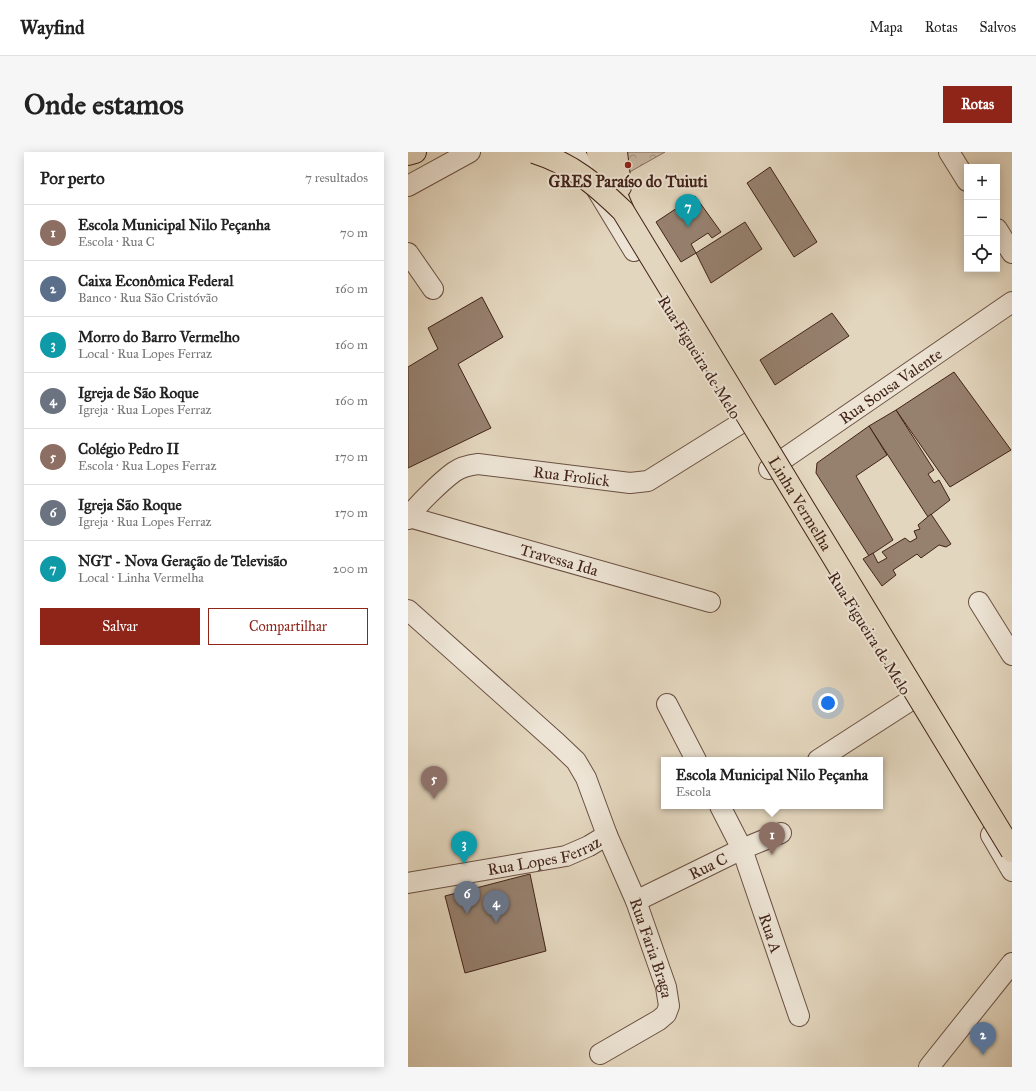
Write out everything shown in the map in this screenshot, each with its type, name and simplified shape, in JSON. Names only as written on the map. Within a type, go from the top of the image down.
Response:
[{"type":"highway","points":[[408,154],[415,152]]},
{"type":"highway","points":[[534,152],[547,156],[577,171],[622,206]]},
{"type":"highway","name":"Linha Vermelha","points":[[598,152],[622,206],[636,232],[1012,846]]},
{"type":"highway","name":"Linha Vermelha","points":[[603,152],[622,206],[1012,851]]},
{"type":"highway","points":[[616,152],[622,206]]},
{"type":"street","points":[[408,186],[470,152]]},
{"type":"street","name":"Rua Figueira de Melo","points":[[574,152],[911,700],[1012,871]]},
{"type":"street","points":[[949,152],[964,176]]},
{"type":"street","points":[[1000,234],[1012,253]]},
{"type":"street","points":[[408,253],[433,290]]},
{"type":"street","name":"Rua Sousa Valente","points":[[769,469],[1012,302]]},
{"type":"street","name":"Rua Frolick","points":[[408,518],[415,509],[455,471],[468,466],[478,464],[630,483],[648,481],[741,423]]},
{"type":"street","name":"Travessa Ida","points":[[408,518],[710,602]]},
{"type":"street","points":[[979,602],[1012,655]]},
{"type":"street","points":[[408,610],[558,743],[576,761],[586,778],[607,835]]},
{"type":"street","points":[[823,757],[911,700]]},
{"type":"street","points":[[667,704],[694,757]]},
{"type":"street","name":"Rua A","points":[[722,809],[742,850],[799,1016]]},
{"type":"street","name":"Rua C","points":[[636,901],[742,850],[781,834]]},
{"type":"street","name":"Rua Lopes Ferraz","points":[[408,883],[566,856],[589,846],[607,835]]},
{"type":"street","name":"Rua Faria Braga","points":[[600,1054],[659,1020],[666,1014],[669,1006],[666,987],[636,901],[607,835]]},
{"type":"street","points":[[929,1067],[1012,963]]},
{"type":"green space","name":"GRES Paraíso do Tuiuti","points":[[611,152],[665,152],[619,178]]},
{"type":"building","points":[[770,167],[817,242],[794,257],[747,183]]},
{"type":"building","points":[[695,196],[721,232],[712,238],[708,233],[691,244],[696,253],[681,262],[656,222]]},
{"type":"building","points":[[745,222],[762,249],[711,283],[696,253]]},
{"type":"building","points":[[482,297],[503,337],[458,364],[491,428],[408,468],[408,367],[438,349],[428,328]]},
{"type":"building","points":[[832,313],[849,336],[775,385],[760,360]]},
{"type":"building","points":[[954,372],[1011,450],[950,487],[896,410]]},
{"type":"building","points":[[896,410],[934,470],[928,474],[934,483],[939,480],[950,500],[928,517],[869,426]]},
{"type":"building","points":[[869,426],[887,455],[856,476],[893,540],[869,556],[816,473],[817,463]]},
{"type":"building","points":[[931,514],[951,544],[946,547],[939,545],[921,558],[917,554],[893,570],[896,575],[882,586],[863,559],[873,553],[878,563],[887,558],[882,552],[905,538],[910,542],[917,538],[914,531],[920,529],[918,525]]},
{"type":"building","points":[[530,874],[546,951],[465,973],[445,896]]},
{"type":"place","name":"GRES Paraíso do Tuiuti","points":[[628,165]]},
{"type":"place","name":"NGT - Nova Geração de Televisão","points":[[688,227]]},
{"type":"place","name":"Colégio Pedro II","points":[[434,799]]},
{"type":"place","name":"Escola Municipal Nilo Peçanha","points":[[772,855]]},
{"type":"place","name":"Morro do Barro Vermelho","points":[[464,864]]},
{"type":"place","name":"Igreja São Roque","points":[[467,914]]},
{"type":"place","name":"Igreja de São Roque","points":[[496,923]]},
{"type":"place","name":"Caixa Econômica Federal","points":[[983,1055]]}]
